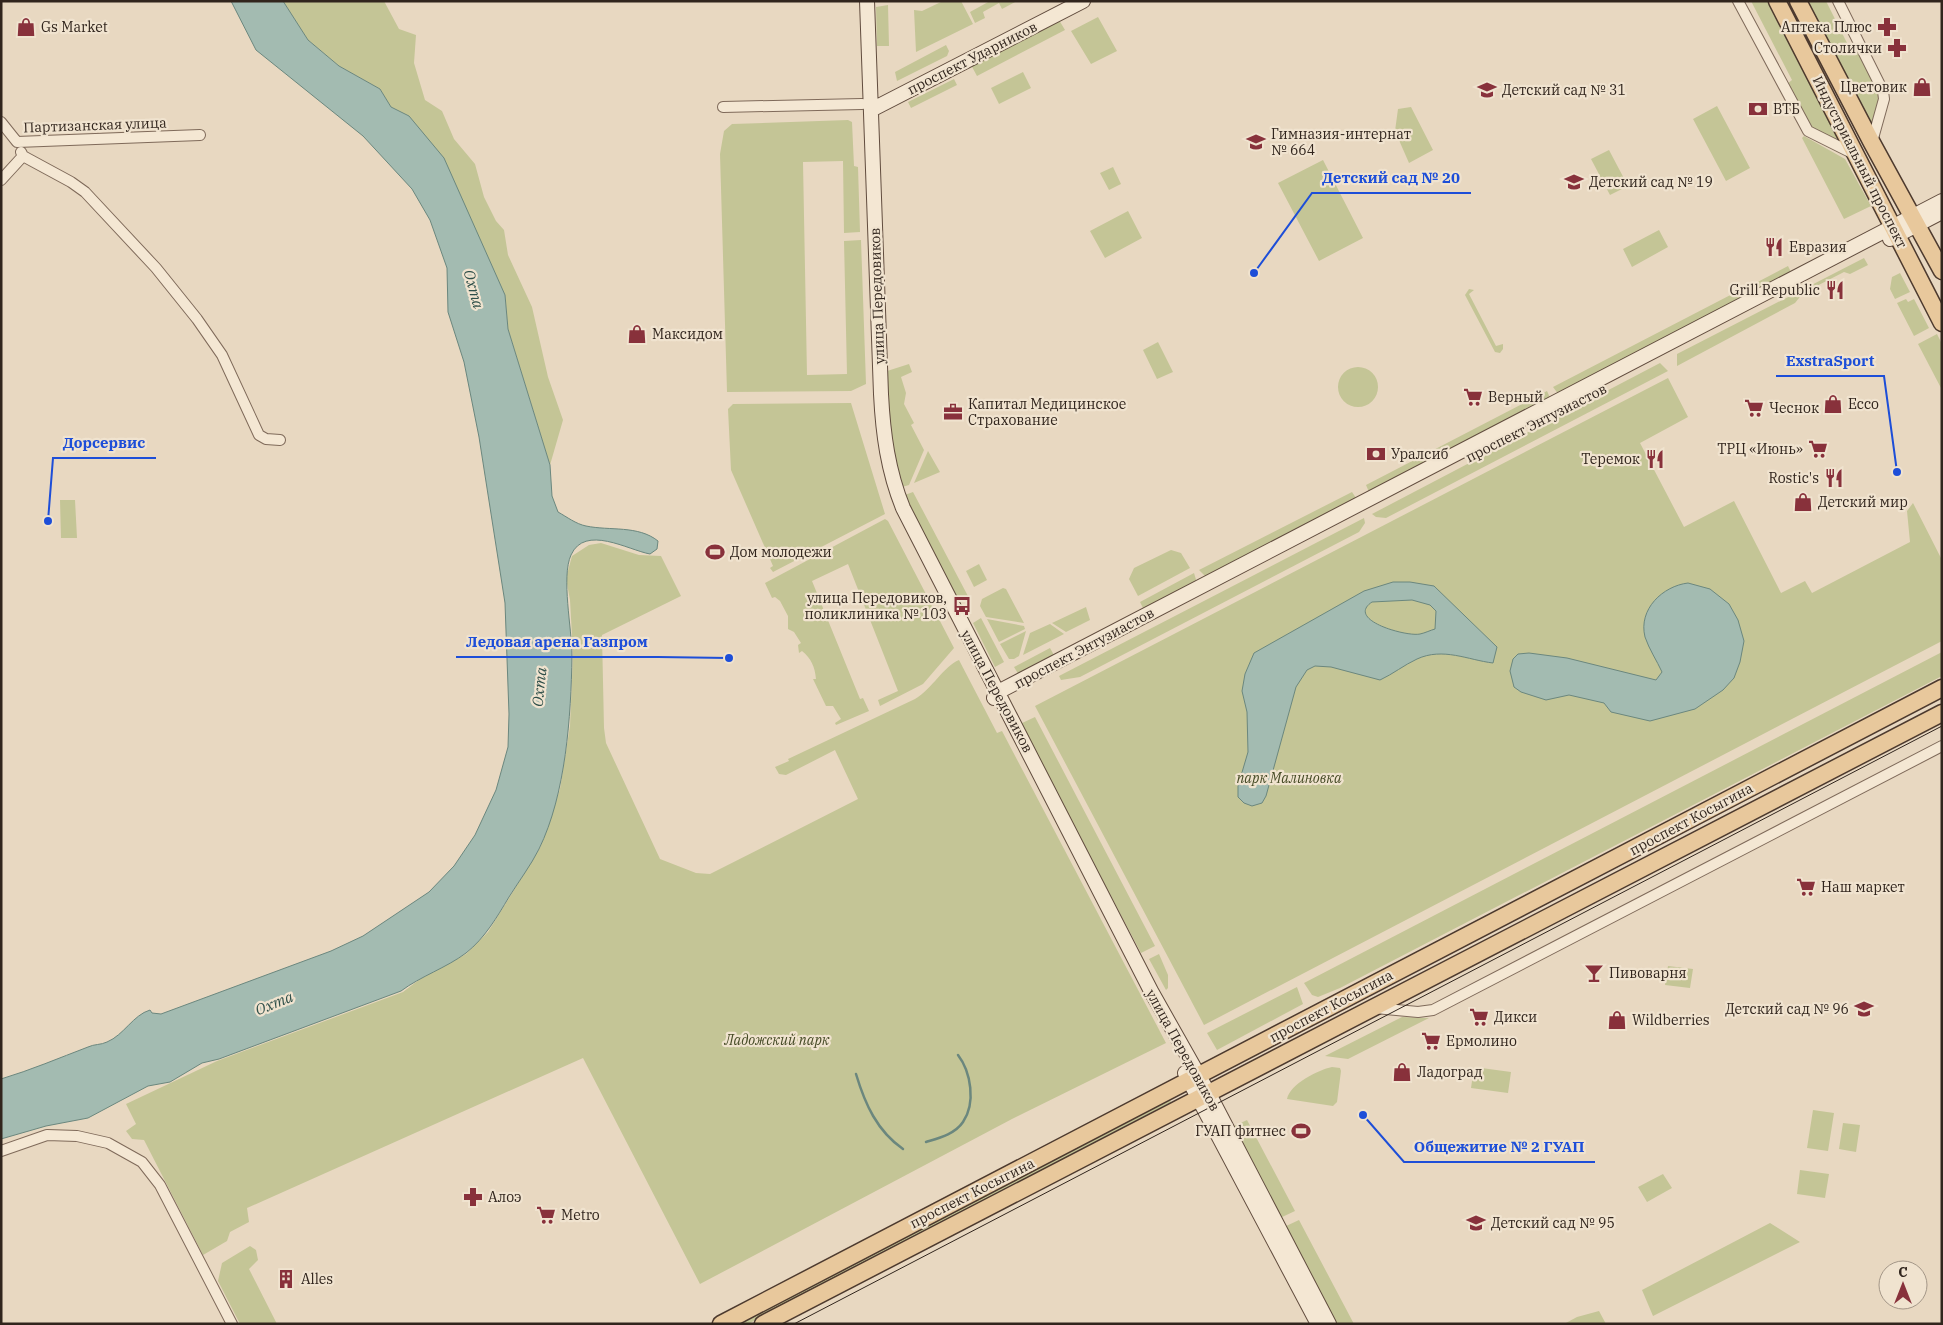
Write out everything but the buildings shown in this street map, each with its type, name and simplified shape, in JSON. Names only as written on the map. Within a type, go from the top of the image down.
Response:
[{"type":"main road","name":"Индустриальный проспект","points":[[1777,1],[1942,323]]},
{"type":"main road","name":"Индустриальный проспект","points":[[1798,1],[1872,143],[1942,271]]},
{"type":"main road","name":"проспект Косыгина","points":[[721,1324],[1942,688]]},
{"type":"main road","name":"проспект Косыгина","points":[[763,1324],[1370,1007],[1942,713]]},
{"type":"street","name":"улица Передовиков","points":[[858,1],[868,105]]},
{"type":"street","name":"улица Передовиков","points":[[867,1],[872,395],[878,460],[894,511],[997,698],[1193,1078],[1329,1324]]},
{"type":"street","name":"проспект Ударников","points":[[868,105],[1062,1]]},
{"type":"street","name":"проспект Ударников","points":[[723,108],[868,105],[1083,1]]},
{"type":"street","points":[[1738,1],[1808,131],[1858,156]]},
{"type":"street","points":[[1838,1],[1884,91],[1884,99],[1872,143]]},
{"type":"street","name":"Партизанская улица","points":[[1,122],[17,142],[200,135]]},
{"type":"street","points":[[17,142],[23,156],[71,182],[85,192],[156,268],[197,319],[222,355],[259,435],[266,439],[280,440]]},
{"type":"street","points":[[1,180],[23,156]]},
{"type":"street","name":"проспект Энтузиастов","points":[[997,698],[1915,220],[1942,201]]},
{"type":"street","name":"проспект Энтузиастов","points":[[1915,220],[1942,212]]},
{"type":"street","points":[[1370,1007],[1418,1012],[1433,1010],[1942,746]]},
{"type":"street","name":"улица Передовиков","points":[[1203,1094],[1318,1324]]},
{"type":"street","points":[[1,1151],[47,1135],[77,1136],[108,1143],[142,1162],[160,1185],[232,1324]]},
{"type":"green space","points":[[283,1],[384,1],[399,29],[416,35],[414,63],[425,100],[442,111],[454,139],[475,164],[484,197],[496,221],[504,230],[508,255],[532,307],[548,377],[563,420],[550,465],[508,329],[505,295],[409,116],[391,107],[380,89],[339,66],[308,40]]},
{"type":"green space","points":[[943,1],[961,1],[973,24],[916,52],[914,10],[922,11]]},
{"type":"green space","points":[[990,1],[1017,1],[1002,9],[999,3],[983,12],[985,18],[975,23],[970,12]]},
{"type":"green space","points":[[1751,1],[1769,1],[1840,141],[1813,130],[1787,84],[1792,80]]},
{"type":"green space","points":[[1806,1],[1826,1],[1847,43],[1857,45],[1881,98],[1874,122],[1870,122]]},
{"type":"green space","points":[[888,5],[889,46],[877,46],[876,7]]},
{"type":"green space","points":[[1098,17],[1117,51],[1091,64],[1071,31]]},
{"type":"green space","points":[[1059,20],[1065,30],[977,76],[971,65]]},
{"type":"green space","points":[[946,45],[949,51],[947,56],[897,81],[895,72]]},
{"type":"green space","points":[[1023,72],[1031,88],[999,104],[991,88]]},
{"type":"green space","points":[[954,79],[957,85],[911,108],[908,102]]},
{"type":"green space","points":[[1717,106],[1750,168],[1726,181],[1693,119]]},
{"type":"green space","points":[[1411,107],[1433,150],[1409,163],[1395,131],[1398,109]]},
{"type":"green space","points":[[848,120],[852,122],[854,166],[858,167],[860,232],[844,233],[843,161],[803,162],[807,375],[847,374],[844,241],[861,240],[866,384],[851,391],[727,392],[720,154],[724,131],[732,124]]},
{"type":"green space","points":[[1804,136],[1845,159],[1871,206],[1844,219],[1802,138]]},
{"type":"green space","points":[[1609,150],[1628,186],[1610,195],[1591,159]]},
{"type":"green space","points":[[1323,160],[1363,238],[1319,261],[1278,183]]},
{"type":"green space","points":[[1113,167],[1121,184],[1109,190],[1100,173]]},
{"type":"green space","points":[[1128,211],[1142,238],[1105,258],[1090,231]]},
{"type":"green space","points":[[1659,230],[1668,247],[1632,267],[1623,249]]},
{"type":"green space","points":[[1864,258],[1868,265],[1850,274],[1844,272],[1803,293],[1795,303],[1677,366],[1677,354]]},
{"type":"green space","points":[[1788,266],[1792,274],[1754,294],[1750,286]]},
{"type":"green space","points":[[1900,273],[1910,292],[1895,299],[1890,289],[1892,277]]},
{"type":"green space","points":[[1469,289],[1474,290],[1469,294],[1496,346],[1503,344],[1503,349],[1500,353],[1495,352],[1465,295]]},
{"type":"green space","points":[[1742,289],[1747,298],[1559,395],[1553,387]]},
{"type":"green space","points":[[1906,299],[1908,302],[1914,299],[1929,328],[1914,336],[1897,303]]},
{"type":"green space","points":[[1937,334],[1942,344],[1941,388],[1918,344]]},
{"type":"green space","points":[[1158,342],[1173,372],[1157,379],[1143,350]]},
{"type":"green space","points":[[1660,363],[1668,371],[1386,518],[1376,517],[1372,514]]},
{"type":"green space","points":[[909,364],[912,372],[901,377],[906,393],[904,404],[914,423],[911,425],[924,450],[909,485],[902,487],[891,456],[884,372]]},
{"type":"green space","points":[[1358,367],[1372,373],[1378,387],[1372,401],[1358,407],[1344,401],[1338,387],[1344,373]]},
{"type":"green space","name":"парк Малиновка","points":[[1668,378],[1688,417],[1640,443],[1684,527],[1734,501],[1781,593],[1805,581],[1812,593],[1910,542],[1907,511],[1913,503],[1942,560],[1942,641],[1204,1025],[1035,706]]},
{"type":"green space","points":[[1547,391],[1551,400],[1369,492],[1366,485]]},
{"type":"green space","points":[[851,403],[885,514],[773,572],[770,568],[773,566],[731,470],[728,409],[733,404]]},
{"type":"green space","points":[[928,451],[940,472],[914,483]]},
{"type":"green space","points":[[913,492],[969,598],[961,602],[959,598],[954,600],[902,496]]},
{"type":"green space","points":[[1352,492],[1356,498],[1207,578],[1199,570]]},
{"type":"green space","points":[[60,500],[75,500],[77,538],[61,538]]},
{"type":"green space","points":[[1364,518],[1365,523],[1359,532],[1080,677],[1061,680],[1059,676]]},
{"type":"green space","points":[[885,519],[888,521],[954,648],[923,684],[880,706],[878,700],[898,691],[848,564],[812,581],[860,699],[863,698],[869,711],[836,725],[835,723],[841,719],[833,706],[826,706],[813,679],[816,679],[812,663],[802,651],[799,653],[798,645],[801,643],[794,632],[788,629],[788,616],[780,601],[775,597],[772,598],[765,583]]},
{"type":"green space","name":"Ладожский парк","points":[[601,543],[639,555],[661,556],[681,596],[602,635],[606,743],[660,859],[696,873],[710,874],[858,799],[835,750],[786,775],[779,774],[775,767],[789,761],[788,759],[915,699],[927,690],[948,667],[959,660],[997,733],[1002,731],[1166,1043],[1012,1119],[700,1284],[583,1058],[247,1208],[249,1222],[230,1232],[227,1241],[203,1255],[144,1140],[132,1139],[126,1131],[136,1124],[126,1104],[217,1061],[403,992],[420,979],[466,954],[488,932],[540,848],[560,789],[570,726],[573,654],[570,600],[566,578],[572,556],[589,545]]},
{"type":"green space","points":[[1171,550],[1181,553],[1190,568],[1138,596],[1129,579],[1134,568]]},
{"type":"green space","points":[[979,564],[987,580],[974,587],[966,571]]},
{"type":"green space","points":[[1194,573],[1197,583],[1144,610],[1140,602]]},
{"type":"green space","points":[[1003,588],[1006,589],[1024,623],[986,617],[980,606],[982,599]]},
{"type":"green space","points":[[1086,607],[1090,620],[1066,632],[1052,623]]},
{"type":"green space","points":[[981,618],[1004,662],[995,667],[973,623]]},
{"type":"green space","points":[[987,619],[1024,626],[1025,629],[999,642]]},
{"type":"green space","points":[[1050,624],[1064,634],[1023,655],[1030,633]]},
{"type":"green space","points":[[1026,631],[1019,656],[1009,659],[1000,644]]},
{"type":"green space","points":[[1050,648],[1055,657],[1019,675],[1014,667]]},
{"type":"green space","points":[[1942,652],[1942,676],[1340,988],[1318,997],[1312,995],[1304,983]]},
{"type":"green space","points":[[1035,717],[1155,946],[1141,953],[1020,724]]},
{"type":"green space","points":[[1159,954],[1168,975],[1168,988],[1166,990],[1149,959]]},
{"type":"green space","points":[[1668,966],[1693,969],[1690,988],[1665,985]]},
{"type":"green space","points":[[1297,987],[1303,1004],[1217,1050],[1207,1033]]},
{"type":"green space","points":[[1402,1017],[1429,1018],[1348,1059],[1325,1056]]},
{"type":"green space","points":[[1332,1067],[1340,1068],[1341,1071],[1337,1102],[1333,1106],[1287,1099],[1293,1088],[1305,1078]]},
{"type":"green space","points":[[1474,1067],[1511,1072],[1508,1093],[1471,1088]]},
{"type":"green space","points":[[1169,1098],[1171,1102],[748,1324],[738,1324]]},
{"type":"green space","points":[[1813,1110],[1834,1113],[1828,1151],[1807,1148]]},
{"type":"green space","points":[[1247,1120],[1295,1211],[1280,1218],[1232,1127]]},
{"type":"green space","points":[[1843,1123],[1860,1125],[1856,1152],[1839,1149]]},
{"type":"green space","points":[[1800,1170],[1829,1174],[1825,1198],[1797,1194]]},
{"type":"green space","points":[[1663,1174],[1672,1188],[1647,1202],[1638,1187]]},
{"type":"green space","points":[[1299,1220],[1354,1324],[1335,1324],[1284,1227]]},
{"type":"green space","points":[[1770,1223],[1800,1242],[1653,1316],[1642,1290]]},
{"type":"green space","points":[[250,1246],[256,1250],[258,1260],[249,1269],[277,1324],[240,1324],[218,1281],[222,1263]]},
{"type":"green space","points":[[1599,1311],[1606,1324],[1564,1324],[1577,1317]]},
{"type":"water","name":"Охта","points":[[231,1],[283,1],[308,40],[339,66],[380,89],[391,107],[409,116],[444,158],[505,295],[508,329],[550,465],[552,496],[558,512],[586,526],[624,529],[642,533],[658,541],[657,549],[650,554],[608,541],[596,540],[586,541],[578,546],[571,555],[567,576],[572,645],[570,704],[565,754],[555,804],[536,855],[490,927],[473,947],[450,963],[401,991],[219,1059],[202,1063],[170,1082],[148,1086],[88,1118],[46,1126],[1,1139],[1,1079],[90,1046],[107,1042],[119,1035],[138,1016],[150,1010],[152,1013],[161,1014],[331,951],[363,936],[429,892],[454,866],[475,835],[496,790],[508,747],[509,714],[505,603],[479,437],[464,362],[448,312],[447,268],[430,220],[412,189],[363,136],[256,50]]},
{"type":"water","points":[[1393,582],[1410,582],[1434,586],[1497,647],[1493,663],[1455,655],[1436,654],[1417,659],[1380,680],[1331,667],[1315,666],[1307,670],[1296,687],[1266,796],[1262,803],[1252,806],[1244,803],[1238,797],[1238,786],[1248,752],[1247,712],[1242,691],[1245,674],[1254,653],[1364,591]],"holes":[[[1412,600],[1430,605],[1436,611],[1435,629],[1420,634],[1392,630],[1372,621],[1366,615],[1366,609],[1372,602]]]},
{"type":"water","points":[[1688,583],[1710,589],[1729,604],[1738,620],[1744,641],[1740,662],[1734,678],[1723,690],[1695,709],[1650,721],[1611,712],[1604,703],[1569,695],[1546,700],[1521,692],[1514,687],[1510,671],[1513,659],[1518,654],[1529,653],[1567,658],[1656,680],[1662,672],[1645,637],[1645,617],[1649,608],[1662,594],[1679,585]]},
{"type":"waterway","points":[[926,1142],[956,1130],[963,1122],[970,1106],[969,1079],[958,1055]]},
{"type":"waterway","points":[[856,1074],[863,1096],[873,1116],[886,1134],[903,1149]]},
{"type":"tram line","points":[[794,1324],[1942,726]]},
{"type":"place","name":"Gs Market","points":[[26,27]]},
{"type":"place","name":"Аптека Плюс","points":[[1887,27]]},
{"type":"place","name":"Столички","points":[[1897,48]]},
{"type":"place","name":"Цветовик","points":[[1922,87]]},
{"type":"place","name":"Детский сад № 31","points":[[1487,90]]},
{"type":"place","name":"ВТБ","points":[[1758,109]]},
{"type":"place","name":"Гимназия-интернат № 664","points":[[1256,142]]},
{"type":"place","name":"Детский сад № 19","points":[[1574,182]]},
{"type":"place","name":"Евразия","points":[[1774,247]]},
{"type":"place","name":"Детский сад № 20","points":[[1254,273]]},
{"type":"place","name":"Grill Republic","points":[[1835,290]]},
{"type":"place","name":"Максидом","points":[[637,334]]},
{"type":"place","name":"Верный","points":[[1473,397]]},
{"type":"place","name":"Ecco","points":[[1833,404]]},
{"type":"place","name":"Чеснок","points":[[1754,408]]},
{"type":"place","name":"Капитал Медицинское Страхование","points":[[953,412]]},
{"type":"place","name":"ТРЦ «Июнь»","points":[[1818,449]]},
{"type":"place","name":"Уралсиб","points":[[1376,454]]},
{"type":"place","name":"Теремок","points":[[1655,459]]},
{"type":"place","name":"ExstraSport","points":[[1897,472]]},
{"type":"place","name":"Rostic's","points":[[1834,478]]},
{"type":"place","name":"Детский мир","points":[[1803,502]]},
{"type":"place","name":"Дорсервис","points":[[48,521]]},
{"type":"place","name":"Дом молодежи","points":[[715,552]]},
{"type":"place","name":"улица Передовиков, поликлиника № 103","points":[[962,606]]},
{"type":"place","name":"Ледовая арена Газпром","points":[[729,658]]},
{"type":"place","name":"Наш маркет","points":[[1806,887]]},
{"type":"place","name":"Пивоварня","points":[[1594,973]]},
{"type":"place","name":"Детский сад № 96","points":[[1864,1009]]},
{"type":"place","name":"Дикси","points":[[1479,1017]]},
{"type":"place","name":"Wildberries","points":[[1617,1020]]},
{"type":"place","name":"Ермолино","points":[[1431,1041]]},
{"type":"place","name":"Ладоград","points":[[1402,1072]]},
{"type":"place","name":"Общежитие № 2 ГУАП","points":[[1363,1115]]},
{"type":"place","name":"ГУАП фитнес","points":[[1301,1131]]},
{"type":"place","name":"Алоэ","points":[[473,1197]]},
{"type":"place","name":"Metro","points":[[546,1215]]},
{"type":"place","name":"Детский сад № 95","points":[[1476,1223]]},
{"type":"place","name":"Alles","points":[[286,1279]]}]
